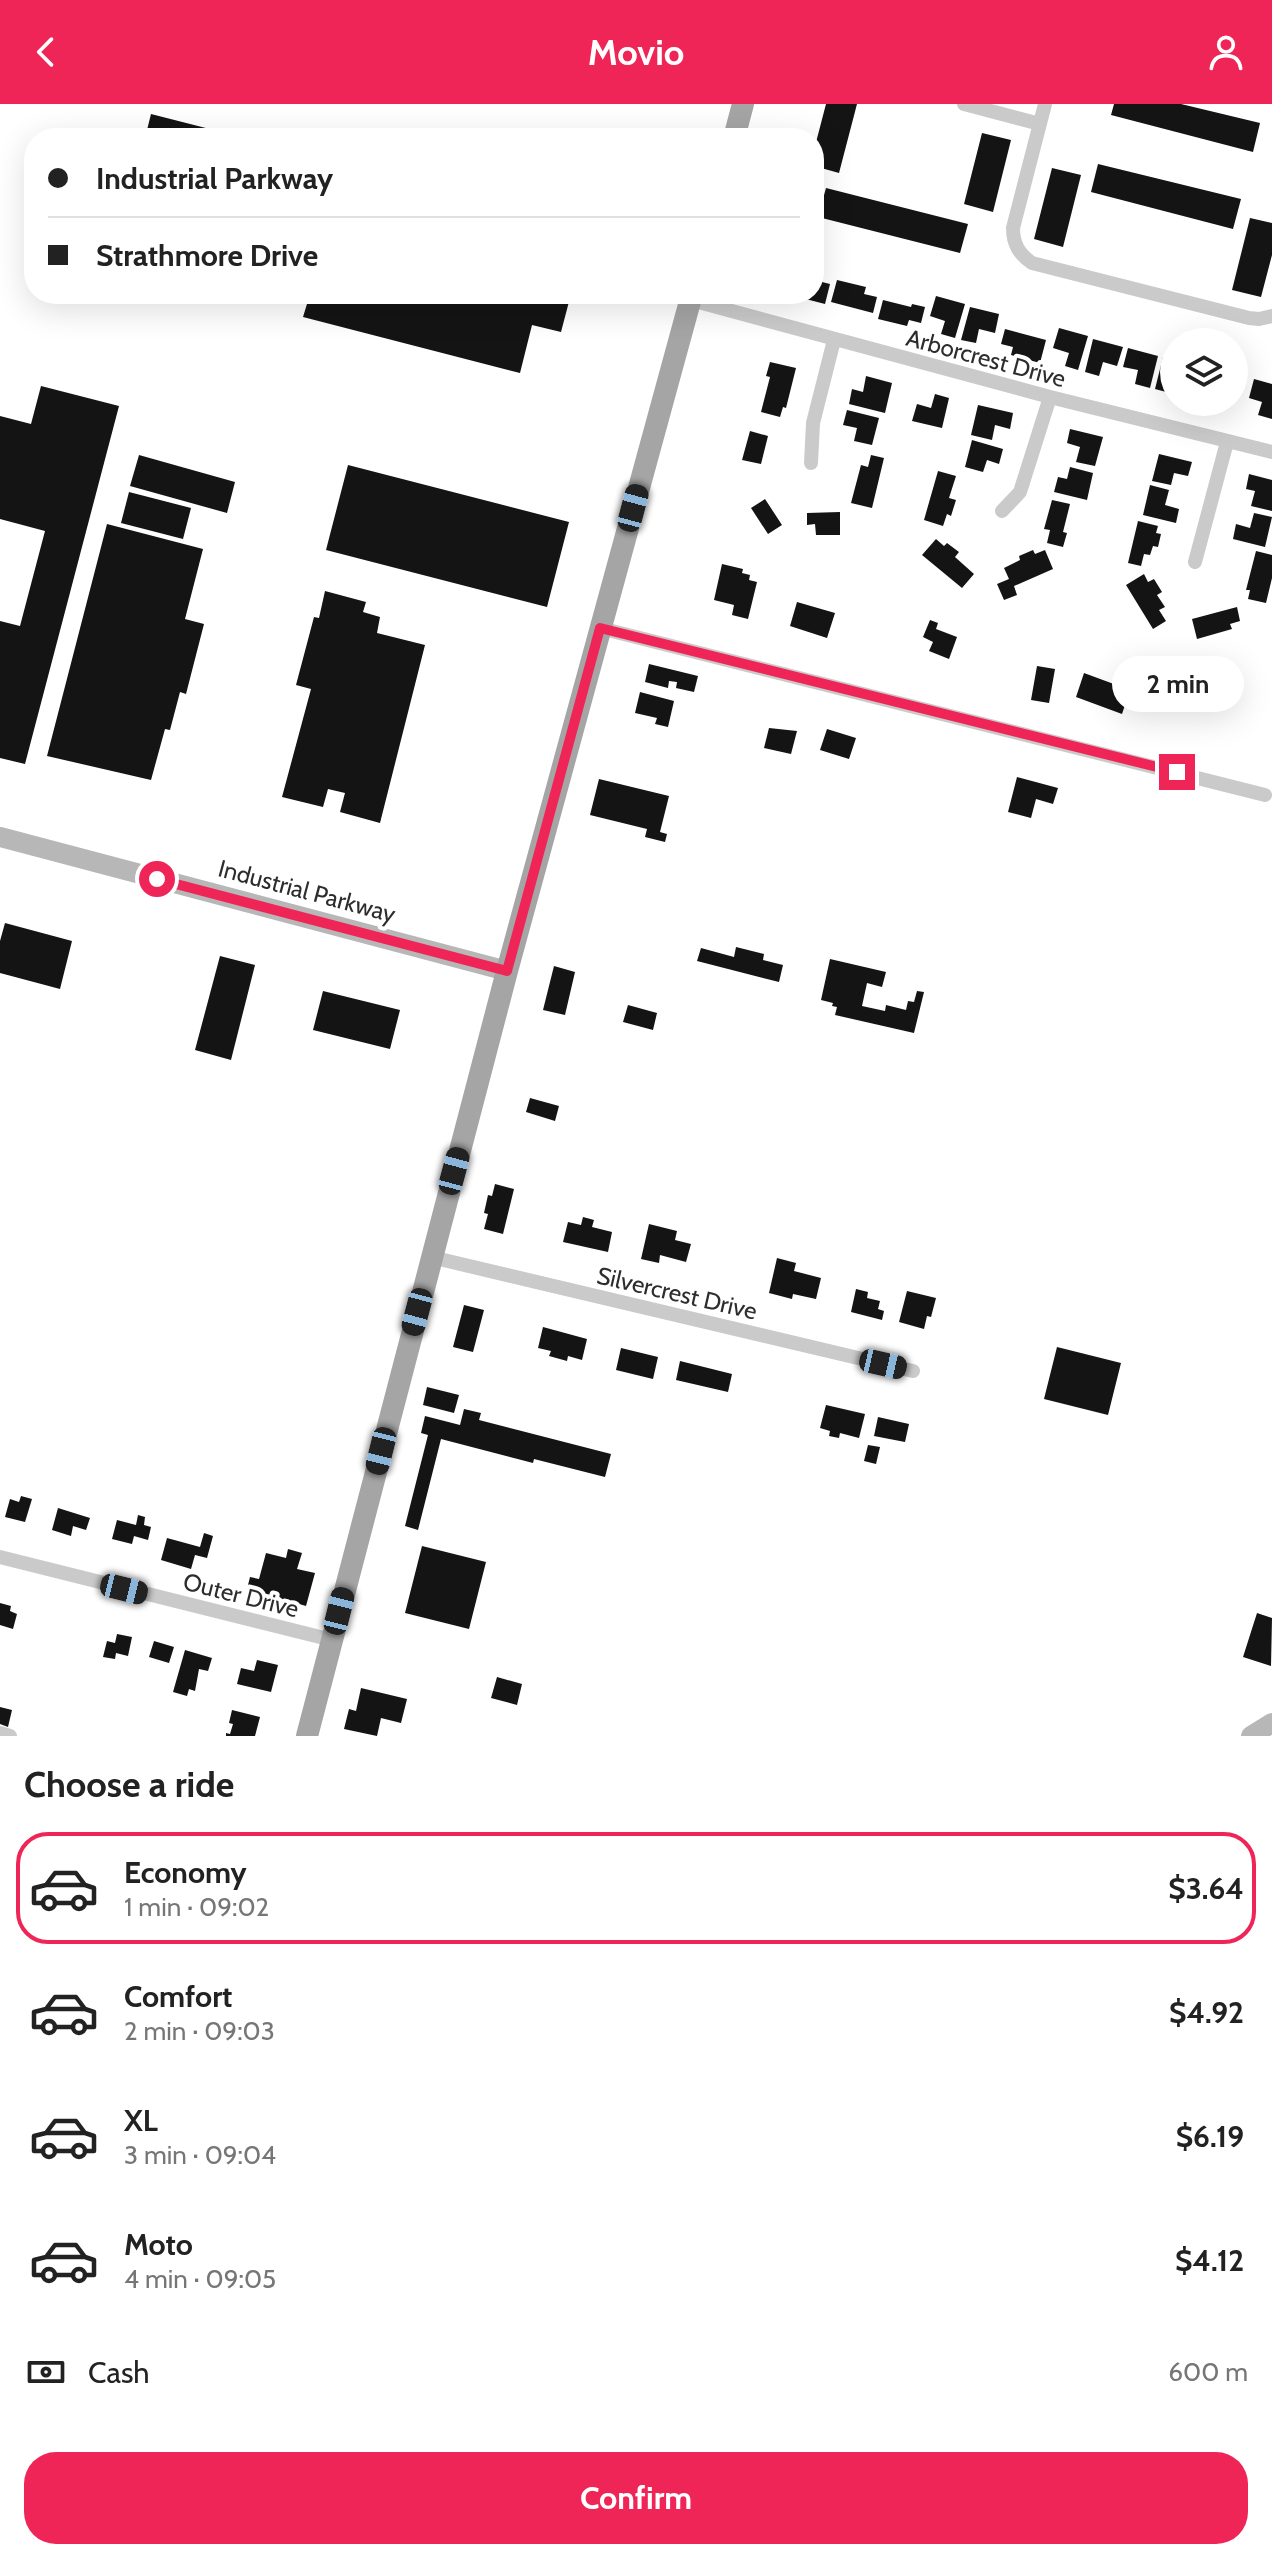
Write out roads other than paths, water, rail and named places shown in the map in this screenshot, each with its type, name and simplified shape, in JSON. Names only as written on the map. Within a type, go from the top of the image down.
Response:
[{"type":"main road","points":[[737,128],[743,104]]},
{"type":"main road","points":[[307,1736],[507,971],[689,304]]},
{"type":"street","points":[[964,104],[1040,124]]},
{"type":"street","points":[[1045,104],[1013,228],[1013,239],[1023,257],[1032,263],[1249,318],[1272,316]]},
{"type":"street","name":"Arborcrest Drive","points":[[714,304],[834,340],[1272,452]]},
{"type":"street","points":[[811,463],[813,423],[834,340]]},
{"type":"street","points":[[1002,511],[1020,492],[1050,397]]},
{"type":"street","points":[[1195,562],[1227,442]]},
{"type":"street","points":[[600,628],[1265,795]]},
{"type":"street","name":"Industrial Parkway","points":[[0,837],[507,971]]},
{"type":"street","name":"Silvercrest Drive","points":[[431,1257],[913,1371]]},
{"type":"street","name":"Outer Drive","points":[[0,1557],[332,1640]]},
{"type":"street","points":[[1251,1736],[1272,1723]]},
{"type":"street","points":[[0,1733],[10,1736]]}]
